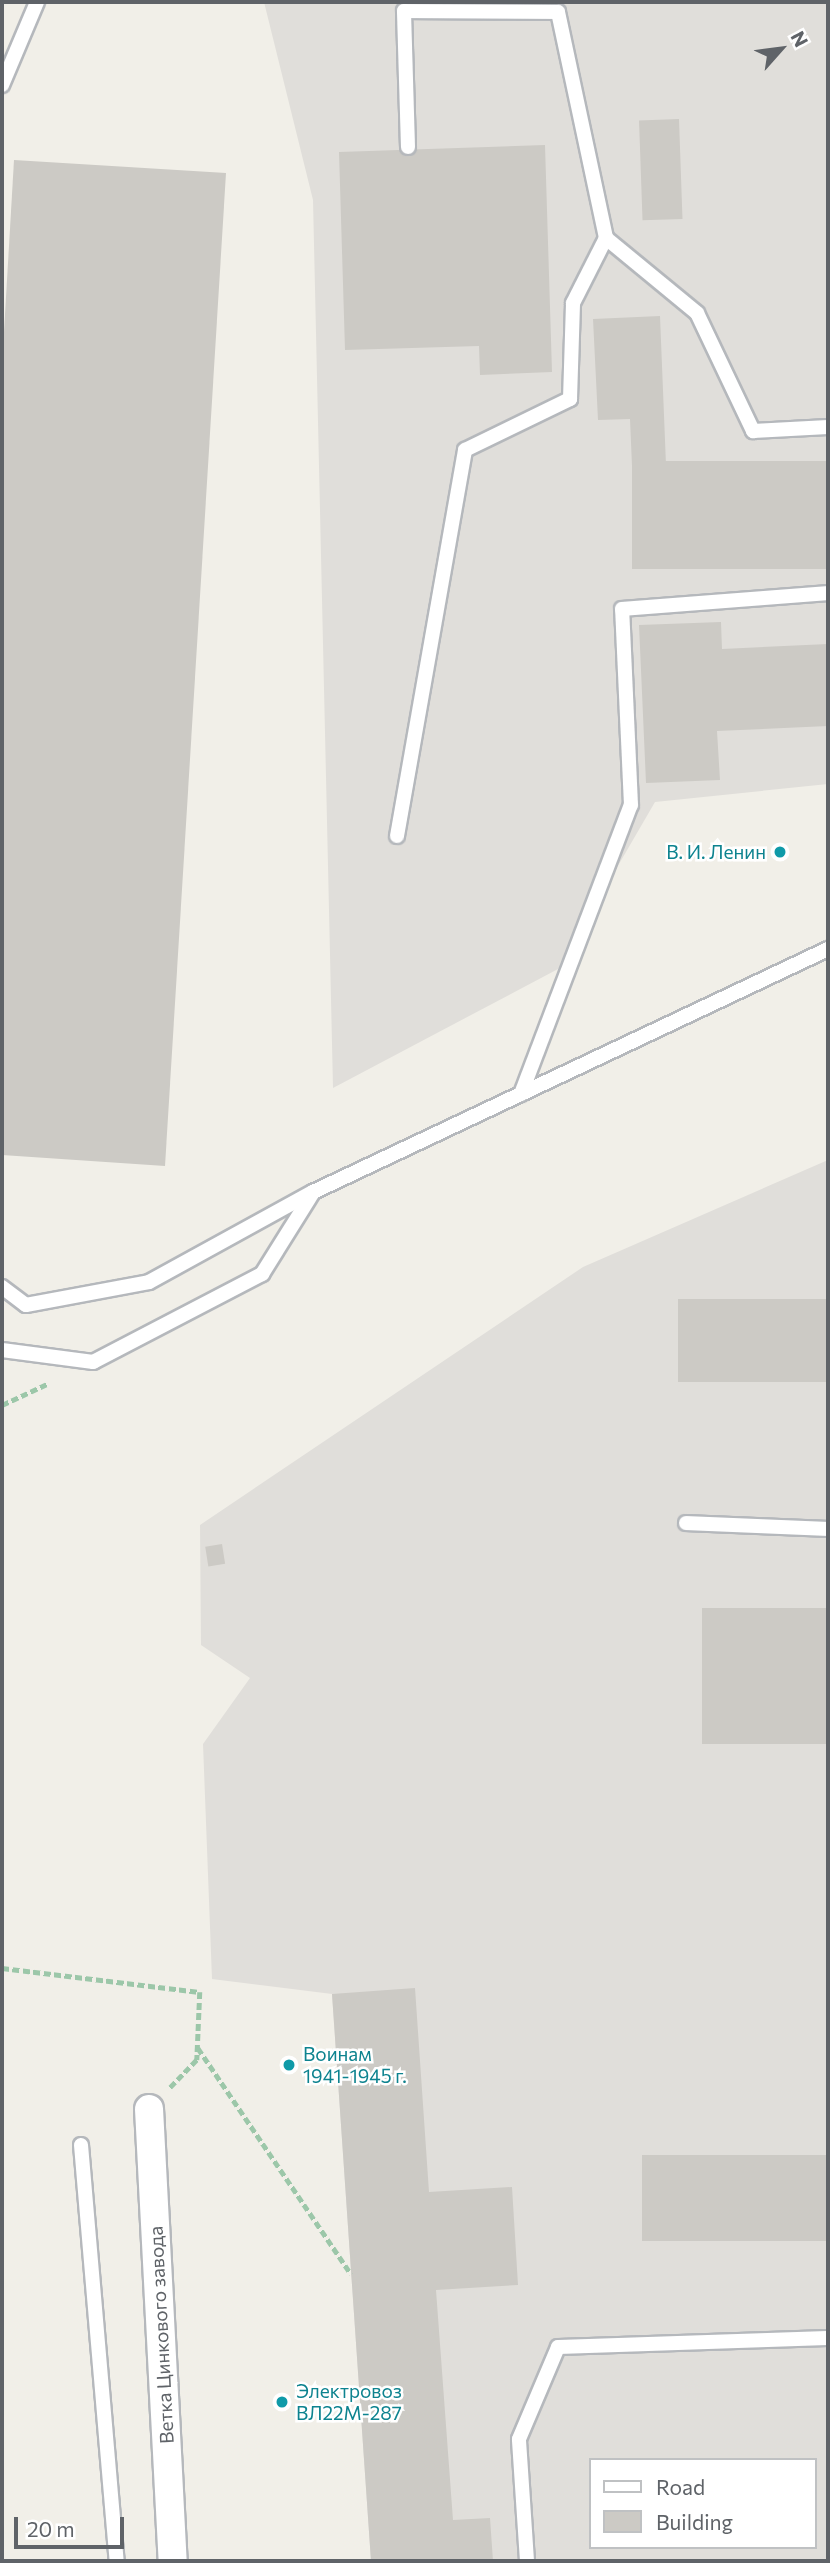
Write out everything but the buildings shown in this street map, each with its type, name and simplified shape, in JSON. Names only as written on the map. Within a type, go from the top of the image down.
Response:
[{"type":"street","name":"Ветка Цинкового завода","points":[[149,2109],[173,2561]]},
{"type":"lane","points":[[2,85],[37,2]]},
{"type":"lane","points":[[408,147],[404,6],[558,12],[606,238],[697,313],[752,431],[828,427]]},
{"type":"lane","points":[[397,836],[465,450],[570,400],[573,303],[606,238]]},
{"type":"lane","points":[[520,1094],[631,805],[622,609],[828,593]]},
{"type":"lane","points":[[2,1287],[26,1306],[149,1282],[313,1192],[828,949]]},
{"type":"lane","points":[[2,1350],[93,1362],[262,1275],[313,1192]]},
{"type":"lane","points":[[686,1523],[828,1529]]},
{"type":"lane","points":[[81,2145],[117,2561]]},
{"type":"lane","points":[[527,2561],[519,2439],[558,2347],[828,2338]]},
{"type":"path","points":[[2,1968],[200,1992],[197,2060]]},
{"type":"path","points":[[198,2048],[351,2274]]},
{"type":"shaded area","points":[[264,2],[828,2],[828,784],[655,802],[558,969],[333,1088],[313,200]]},
{"type":"shaded area","points":[[828,1160],[828,2561],[371,2561],[332,1994],[212,1979],[203,1744],[250,1678],[201,1645],[200,1525],[583,1267]]},
{"type":"place","name":"В. И. Ленин","points":[[780,852]]},
{"type":"place","name":"Воинам 1941-1945 г.","points":[[289,2065]]},
{"type":"place","name":"Электровоз ВЛ22М-287","points":[[282,2402]]}]
